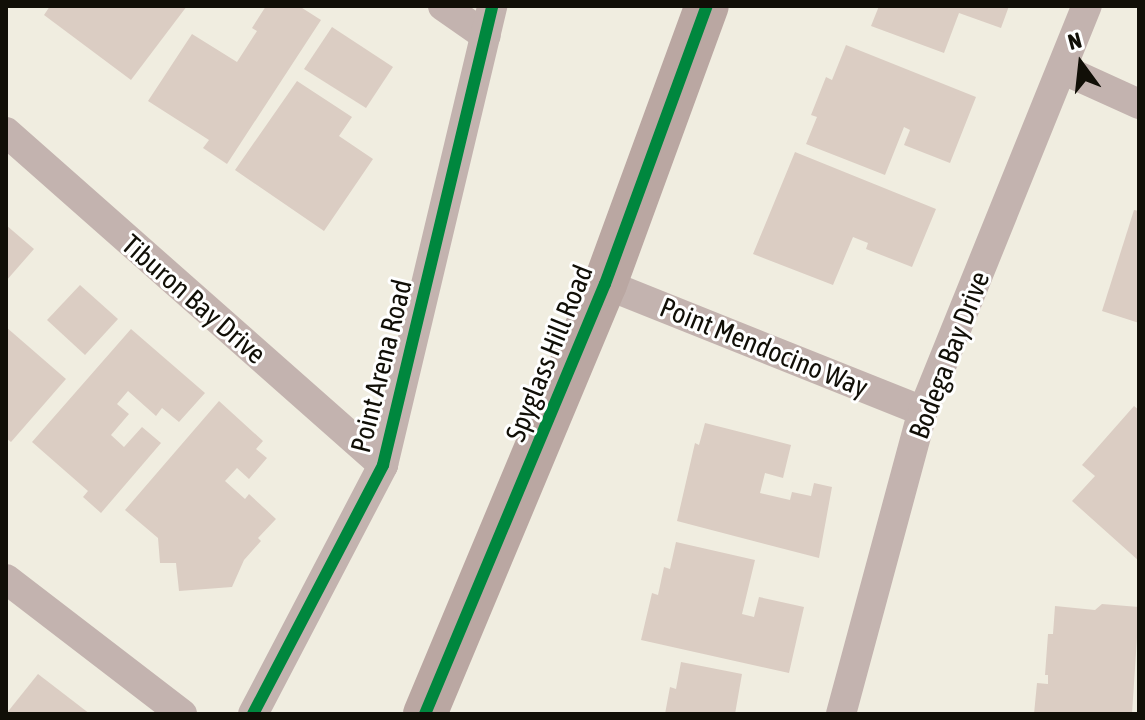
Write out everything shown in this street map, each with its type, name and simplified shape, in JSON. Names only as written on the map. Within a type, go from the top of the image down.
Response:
[{"type":"main road","name":"Spyglass Hill Road","points":[[425,714],[605,284],[707,6]]},
{"type":"street","points":[[443,6],[486,36]]},
{"type":"street","name":"Point Arena Road","points":[[253,714],[383,465],[492,6]]},
{"type":"street","name":"Bodega Bay Drive","points":[[841,714],[923,411],[1087,6]]},
{"type":"street","points":[[1062,69],[1139,104]]},
{"type":"street","name":"Tiburon Bay Drive","points":[[6,132],[383,465]]},
{"type":"street","name":"Point Mendocino Way","points":[[605,284],[923,411]]},
{"type":"street","points":[[6,579],[182,714]]},
{"type":"building","points":[[50,6],[187,6],[131,80],[44,15]]},
{"type":"building","points":[[266,6],[299,6],[321,20],[227,164],[203,148],[209,140],[148,101],[192,34],[237,62],[257,31],[252,28]]},
{"type":"building","points":[[879,6],[1009,6],[1001,28],[959,13],[944,53],[871,26]]},
{"type":"building","points":[[332,27],[393,67],[366,108],[304,69]]},
{"type":"building","points":[[846,45],[976,97],[950,163],[904,145],[910,130],[904,127],[885,175],[806,144],[817,117],[811,115],[826,77],[832,80]]},
{"type":"building","points":[[297,81],[352,117],[339,136],[373,159],[324,231],[235,170]]},
{"type":"building","points":[[795,152],[936,209],[912,267],[866,249],[868,243],[853,237],[833,285],[753,254]]},
{"type":"building","points":[[1134,210],[1139,211],[1139,323],[1102,311]]},
{"type":"building","points":[[6,225],[34,249],[6,281]]},
{"type":"building","points":[[80,285],[118,319],[85,355],[47,320]]},
{"type":"building","points":[[6,327],[66,379],[11,442],[6,438]]},
{"type":"building","points":[[131,329],[205,393],[179,422],[162,408],[156,416],[128,391],[117,404],[129,414],[111,435],[124,447],[142,427],[161,443],[101,513],[83,497],[88,491],[32,442]]},
{"type":"building","points":[[219,401],[263,441],[256,449],[267,458],[249,479],[237,468],[225,481],[245,499],[249,494],[276,519],[258,538],[261,541],[244,560],[232,587],[179,591],[176,563],[160,563],[158,538],[125,510]]},
{"type":"building","points":[[1134,406],[1139,410],[1139,561],[1072,501],[1095,476],[1082,465]]},
{"type":"building","points":[[705,423],[791,445],[783,478],[765,473],[760,493],[790,500],[792,492],[811,496],[814,483],[832,487],[819,558],[677,521],[695,443],[699,445]]},
{"type":"building","points":[[676,542],[755,560],[742,614],[754,617],[759,597],[804,607],[789,673],[641,640],[652,593],[658,595],[664,567],[670,569]]},
{"type":"building","points":[[1102,604],[1139,607],[1132,714],[1034,714],[1037,683],[1048,684],[1048,675],[1045,675],[1048,634],[1053,634],[1055,606],[1095,610]]},
{"type":"building","points":[[681,662],[742,674],[735,714],[665,714],[670,687],[676,689]]},
{"type":"building","points":[[38,674],[90,714],[6,714]]},
{"type":"cycle path","points":[[253,714],[383,465],[492,6]]},
{"type":"cycle path","points":[[425,714],[605,284],[707,6]]}]
